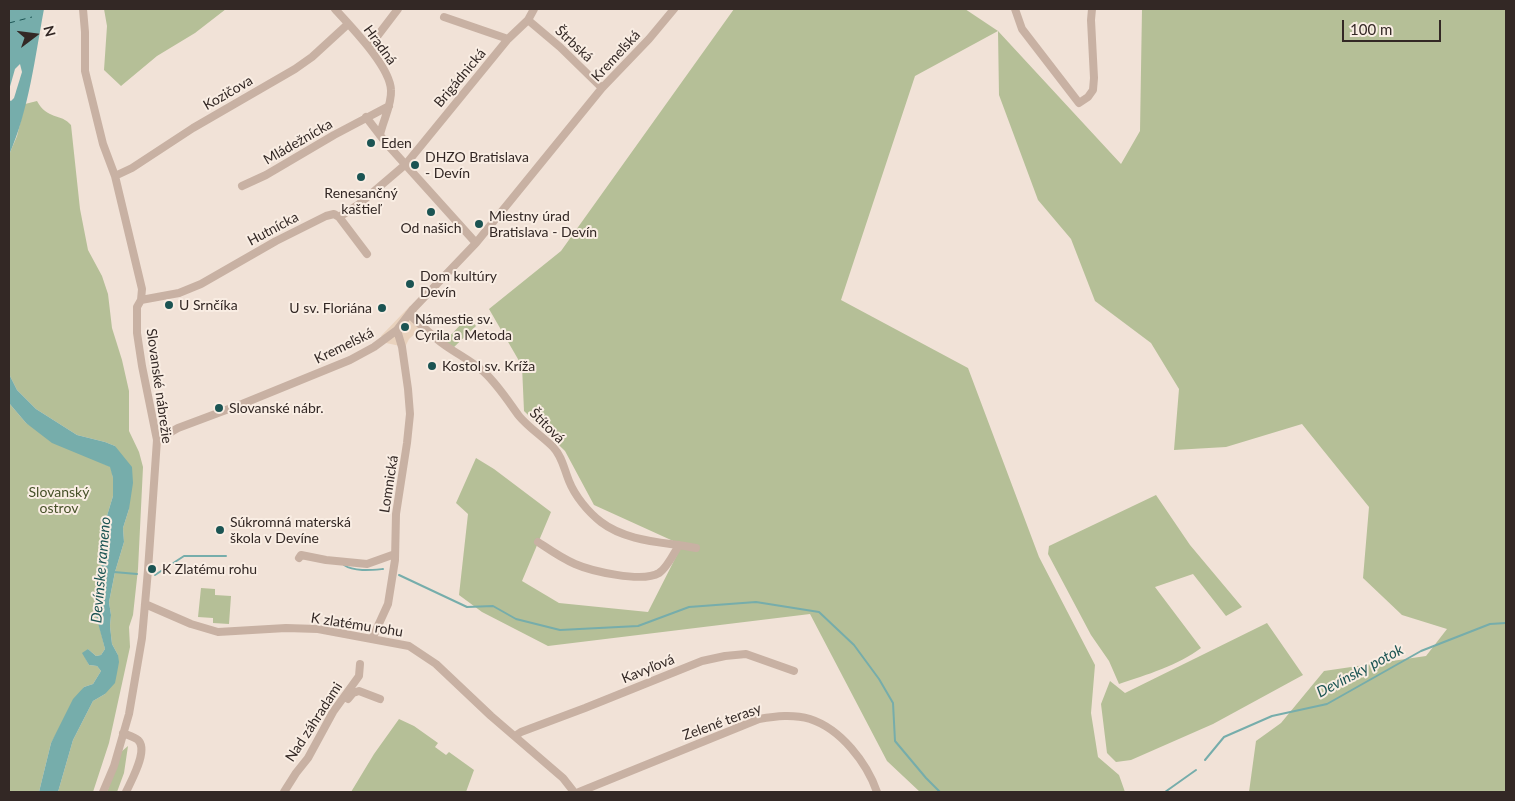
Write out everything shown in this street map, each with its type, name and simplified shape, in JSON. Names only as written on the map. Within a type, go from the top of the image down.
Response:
[{"type":"street","name":"Slovanské nábrežie","points":[[83,9],[85,71],[101,135],[115,176],[142,289],[141,300],[137,306],[137,333],[157,440],[142,638],[136,676],[121,743],[114,766],[102,792]]},
{"type":"street","name":"Hradná","points":[[335,9],[369,47],[391,84],[391,98],[380,135]]},
{"type":"street","points":[[369,47],[398,9]]},
{"type":"street","name":"Brigádnická","points":[[406,164],[508,39],[528,20],[534,9]]},
{"type":"street","name":"Kremeľská","points":[[157,440],[181,426],[242,404],[350,360],[374,347],[397,330],[409,314],[476,242],[602,88],[649,39],[674,9]]},
{"type":"street","points":[[1015,9],[1022,28],[1079,103],[1088,97],[1093,90],[1092,9]]},
{"type":"street","points":[[444,17],[508,39]]},
{"type":"street","name":"Štrbská","points":[[528,20],[560,47],[602,88]]},
{"type":"street","name":"Kozičova","points":[[115,176],[132,168],[193,128],[295,69],[312,57],[348,24]]},
{"type":"street","name":"Mládežnícka","points":[[242,186],[266,175],[366,117],[389,106]]},
{"type":"street","points":[[366,117],[476,242]]},
{"type":"street","name":"Hutnícka","points":[[141,300],[179,293],[214,277],[276,240],[318,220],[334,214],[339,217],[358,205],[406,164]]},
{"type":"street","points":[[339,217],[367,254]]},
{"type":"street","name":"Štítová","points":[[409,314],[446,346],[486,373],[520,418],[554,448],[577,496],[586,509],[600,522],[630,536],[696,548]]},
{"type":"street","name":"Lomnická","points":[[372,639],[388,604],[392,582],[396,514],[410,414],[402,347],[397,330]]},
{"type":"street","points":[[538,542],[576,564],[631,577],[655,575],[661,572],[679,545]]},
{"type":"street","points":[[299,558],[301,554],[326,560],[367,564],[395,554]]},
{"type":"street","name":"K zlatému rohu","points":[[145,604],[191,624],[218,632],[286,628],[318,629],[409,646],[436,664],[563,778],[574,792]]},
{"type":"street","name":"Kavyľová","points":[[515,736],[702,661],[746,654],[794,671]]},
{"type":"street","name":"Nad záhradami","points":[[284,792],[308,758],[333,712],[359,676],[360,664]]},
{"type":"street","points":[[333,712],[338,712],[347,700],[359,691],[380,700]]},
{"type":"street","name":"Zelené terasy","points":[[579,792],[740,726],[759,719],[785,716],[811,720],[840,737],[862,763],[877,792]]},
{"type":"street","points":[[123,733],[138,740],[143,748],[141,758],[126,792]]},
{"type":"green space","points":[[104,9],[226,9],[195,33],[157,56],[121,86],[104,70],[107,26]]},
{"type":"green space","points":[[734,9],[965,9],[998,31],[915,76],[841,300],[968,368],[1039,557],[1095,665],[1091,713],[1098,757],[1119,775],[1125,792],[920,792],[887,761],[810,614],[548,646],[482,612],[459,595],[468,514],[456,503],[476,458],[494,469],[551,512],[522,581],[559,603],[648,612],[682,545],[594,505],[565,451],[524,411],[522,366],[489,309],[561,251]]},
{"type":"green space","points":[[1142,9],[1506,9],[1506,792],[1249,792],[1256,741],[1281,723],[1324,671],[1426,656],[1447,629],[1402,615],[1363,578],[1369,507],[1302,424],[1226,447],[1174,450],[1179,389],[1151,343],[1095,301],[1071,239],[1038,200],[999,95],[998,31],[1121,164],[1140,131]]},
{"type":"green space","points":[[37,101],[45,111],[67,121],[71,125],[80,209],[88,250],[102,276],[108,294],[112,328],[129,391],[129,431],[139,452],[143,467],[138,569],[133,615],[129,627],[130,647],[109,743],[93,792],[58,792],[73,740],[93,701],[105,694],[118,655],[112,644],[109,602],[124,542],[123,528],[129,509],[115,446],[77,435],[36,409],[17,390],[9,374],[9,155],[17,136],[25,104]]},
{"type":"green space","points":[[469,318],[476,326],[453,348],[444,342],[464,321]]},
{"type":"green space","name":"Slovanský ostrov","points":[[9,403],[26,423],[84,455],[111,467],[113,478],[113,496],[106,519],[110,544],[100,569],[97,605],[95,608],[105,649],[101,655],[96,656],[88,649],[85,657],[89,665],[97,666],[101,671],[93,684],[84,687],[51,743],[39,792],[9,792]]},
{"type":"green space","points":[[1156,495],[1190,545],[1242,607],[1226,616],[1193,574],[1155,587],[1201,648],[1183,660],[1119,684],[1109,661],[1091,635],[1048,554],[1049,546]]},
{"type":"green space","points":[[201,588],[215,589],[215,595],[231,596],[229,624],[213,623],[213,618],[198,617]]},
{"type":"green space","points":[[1267,623],[1303,675],[1213,724],[1131,760],[1116,762],[1107,753],[1101,704],[1110,681],[1125,693]]},
{"type":"green space","points":[[399,719],[414,726],[438,743],[435,747],[446,755],[449,752],[474,770],[466,792],[351,792],[374,754]]},
{"type":"green space","points":[[128,746],[124,773],[117,792],[107,792],[121,752]]},
{"type":"shaded area","name":"Námestie sv. Cyrila a Metoda","points":[[410,306],[417,312],[421,331],[418,331],[409,339],[405,347],[386,343],[381,336]]},
{"type":"water","points":[[9,9],[44,9],[22,120],[9,155]]},
{"type":"water","name":"Devínske rameno","points":[[9,374],[17,390],[36,409],[77,435],[115,446],[132,467],[133,483],[129,509],[123,528],[124,542],[109,602],[112,644],[118,655],[119,662],[115,683],[105,694],[93,701],[73,740],[58,792],[39,792],[51,743],[73,699],[84,687],[93,684],[101,671],[97,666],[89,665],[82,653],[88,649],[96,656],[101,655],[105,649],[94,608],[97,605],[100,569],[110,544],[106,519],[113,496],[113,478],[110,467],[52,443],[26,423],[9,403]]},
{"type":"pier","points":[[20,64],[22,72],[14,98],[11,101],[9,100],[9,90],[15,69]]},
{"type":"waterway","name":"Devínsky potok","points":[[155,575],[184,556],[226,556]]},
{"type":"waterway","name":"Devínsky potok","points":[[344,565],[358,570],[383,569]]},
{"type":"waterway","name":"Devínsky potok","points":[[114,572],[137,574]]},
{"type":"waterway","name":"Devínsky potok","points":[[399,575],[467,607],[493,606],[516,619],[560,630],[638,626],[689,607],[756,602],[819,612],[854,645],[879,679],[893,703],[895,741],[940,792]]},
{"type":"waterway","name":"Devínsky potok","points":[[1205,760],[1224,737],[1272,716],[1327,704],[1421,651],[1490,624],[1506,623]]},
{"type":"waterway","name":"Devínsky potok","points":[[1165,792],[1196,770]]},
{"type":"ferry route","points":[[9,23],[32,17]]},
{"type":"place","name":"Eden","points":[[371,143]]},
{"type":"place","name":"DHZO Bratislava - Devín","points":[[415,165]]},
{"type":"place","name":"Renesančný kaštieľ","points":[[361,177]]},
{"type":"place","name":"Od našich","points":[[431,212]]},
{"type":"place","name":"Miestny úrad Bratislava - Devín","points":[[479,224]]},
{"type":"place","name":"Dom kultúry Devín","points":[[410,284]]},
{"type":"place","name":"U Srnčíka","points":[[169,305]]},
{"type":"place","name":"U sv. Floriána","points":[[382,308]]},
{"type":"place","name":"Námestie sv. Cyrila a Metoda","points":[[405,327]]},
{"type":"place","name":"Kostol sv. Kríža","points":[[432,366]]},
{"type":"place","name":"Slovanské nábr.","points":[[219,408]]},
{"type":"place","name":"Súkromná materská škola v Devíne","points":[[220,530]]},
{"type":"place","name":"K Zlatému rohu","points":[[152,569]]}]
